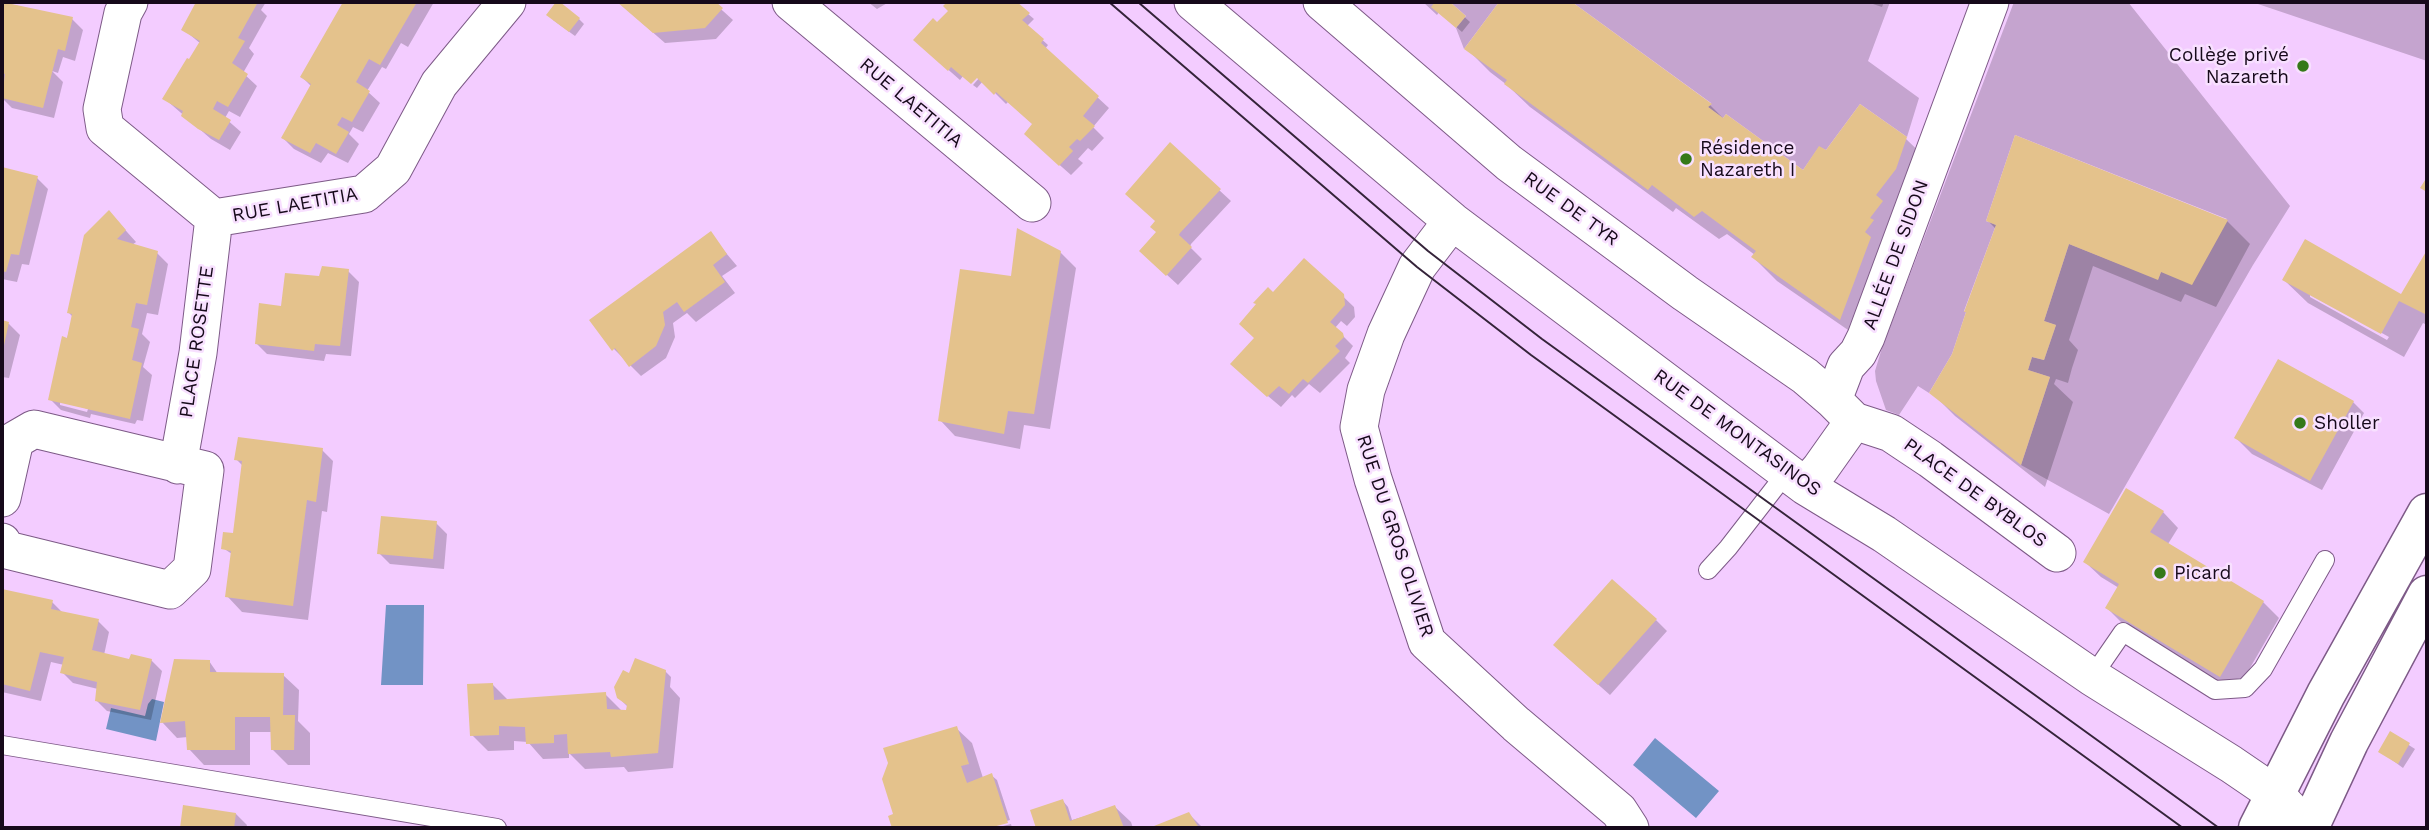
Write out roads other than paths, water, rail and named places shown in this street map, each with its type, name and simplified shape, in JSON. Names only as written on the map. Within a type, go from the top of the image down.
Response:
[{"type":"main road","points":[[2258,828],[2326,694],[2427,513]]},
{"type":"main road","points":[[2308,828],[2349,742],[2427,595]]},
{"type":"street","name":"RUE LAETITIA","points":[[129,2],[123,13],[102,109],[106,128],[214,218],[364,194],[393,169],[439,84],[506,2]]},
{"type":"street","name":"RUE LAETITIA","points":[[791,2],[1032,203]]},
{"type":"street","name":"RUE DE MONTASINOS","points":[[1193,2],[1452,221],[1796,479],[1884,534],[2092,677],[2219,756],[2274,794],[2308,828]]},
{"type":"street","name":"RUE DE TYR","points":[[1322,2],[1509,163],[1685,293],[1805,376],[1843,410]]},
{"type":"street","name":"ALLÉE DE SIDON","points":[[1796,479],[1820,469],[1843,410],[1846,366],[1858,353],[1866,337],[1990,2]]},
{"type":"street","name":"PLACE ROSETTE","points":[[178,465],[198,353],[214,218]]},
{"type":"street","name":"RUE DU GROS OLIVIER","points":[[1452,221],[1417,267],[1366,390],[1359,427],[1373,479],[1427,642],[1619,811],[1630,828]]},
{"type":"street","name":"PLACE DE BYBLOS","points":[[1843,410],[1891,433],[1956,477],[2057,553]]},
{"type":"street","points":[[2,498],[15,440],[34,429],[205,470],[191,569],[170,590],[7,550],[2,542]]},
{"type":"lane","points":[[1707,570],[1796,479]]},
{"type":"lane","points":[[2092,677],[2123,632],[2215,690],[2245,688],[2263,669],[2325,560]]},
{"type":"lane","points":[[2,745],[496,828]]},
{"type":"water","points":[[386,605],[424,605],[423,685],[381,685]]},
{"type":"water","points":[[152,699],[164,702],[156,741],[106,729],[111,708],[145,716]]},
{"type":"water","points":[[1655,738],[1719,791],[1696,818],[1633,765]]},
{"type":"tram line","points":[[1109,2],[1417,267],[1531,355],[2183,828]]},
{"type":"tram line","points":[[1138,2],[1428,251],[1542,339],[2219,828]]},
{"type":"place","name":"Collège privé Nazareth","points":[[2303,66]]},
{"type":"place","name":"Résidence Nazareth I","points":[[1686,159]]},
{"type":"place","name":"Sholler","points":[[2300,423]]},
{"type":"place","name":"Picard","points":[[2160,573]]}]
